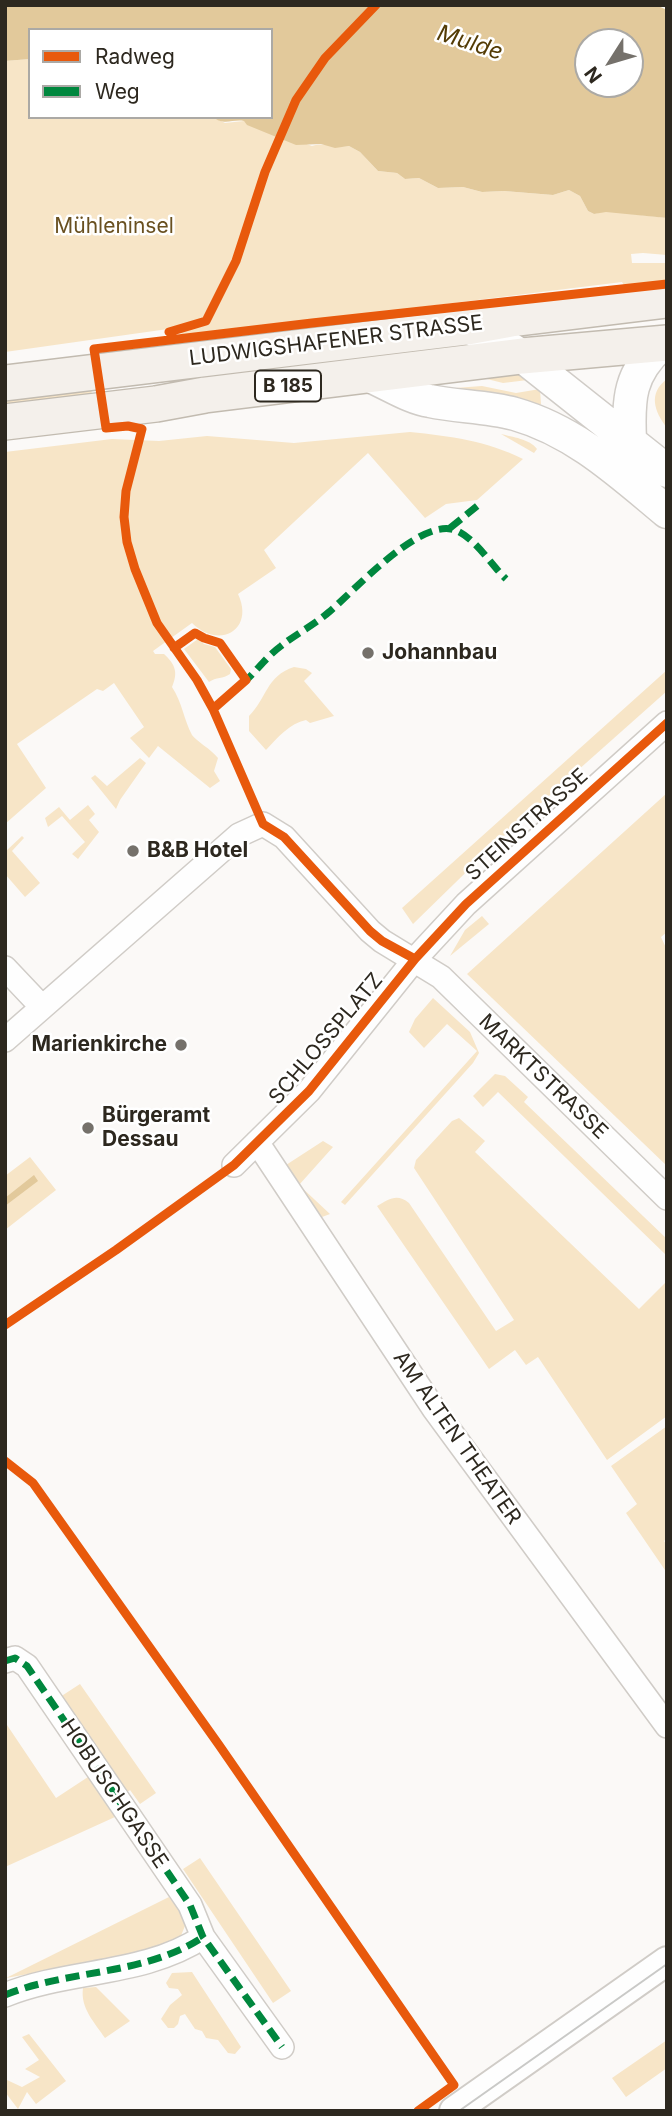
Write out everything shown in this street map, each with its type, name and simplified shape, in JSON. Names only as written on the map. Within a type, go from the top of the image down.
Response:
[{"type":"main road","name":"LUDWIGSHAFENER STRASSE","points":[[5,383],[667,300]]},
{"type":"main road","points":[[565,434],[554,404],[554,365],[566,338],[580,324],[609,307]]},
{"type":"main road","points":[[467,327],[522,356]]},
{"type":"main road","name":"LUDWIGSHAFENER STRASSE","points":[[5,422],[522,356],[554,365],[664,343]]},
{"type":"main road","points":[[630,440],[628,409],[633,386],[643,362],[664,343]]},
{"type":"main road","points":[[554,365],[630,440],[667,471]]},
{"type":"main road","points":[[370,376],[427,401],[473,405],[515,414],[565,434],[603,459],[667,512]]},
{"type":"street","name":"STEINSTRASSE","points":[[415,959],[475,896],[667,723]]},
{"type":"street","name":"SCHLOSSPLATZ","points":[[41,1006],[239,835],[263,824],[284,838],[370,931],[382,941],[415,959],[309,1091],[234,1165]]},
{"type":"street","name":"MARKTSTRASSE","points":[[415,959],[441,977],[667,1198]]},
{"type":"street","points":[[5,968],[41,1006],[5,1040]]},
{"type":"street","name":"AM ALTEN THEATER","points":[[257,1142],[434,1409],[667,1726]]},
{"type":"street","name":"HOBUSCHGASSE","points":[[10,1660],[27,1667],[190,1905],[203,1937],[282,2047]]},
{"type":"street","points":[[5,1994],[54,1980],[153,1961],[189,1947],[203,1937]]},
{"type":"street","points":[[454,2111],[667,1961]]},
{"type":"street","points":[[476,2111],[667,1977]]},
{"type":"green space","name":"Mühleninsel","points":[[28,59],[28,119],[217,119],[225,123],[244,121],[312,146],[349,146],[360,152],[378,171],[397,173],[405,179],[419,178],[438,188],[463,187],[482,192],[553,195],[569,190],[580,196],[588,211],[594,214],[606,211],[667,218],[667,255],[631,254],[632,263],[667,263],[667,281],[624,285],[622,282],[187,336],[168,329],[5,352],[5,61]]},
{"type":"green space","points":[[522,371],[536,379],[503,383],[479,377]]},
{"type":"green space","points":[[667,379],[667,428],[656,409],[655,396]]},
{"type":"green space","points":[[91,384],[92,398],[5,409],[5,402]]},
{"type":"green space","points":[[482,386],[516,393],[540,389],[541,404],[537,407],[455,388]]},
{"type":"green space","points":[[410,432],[468,440],[523,459],[477,500],[446,504],[425,518],[368,453],[264,550],[276,568],[238,594],[242,618],[232,632],[213,635],[192,623],[153,651],[155,654],[164,654],[171,662],[175,673],[172,687],[192,735],[218,758],[214,771],[220,781],[210,788],[158,746],[149,758],[130,738],[144,727],[114,683],[103,691],[97,689],[17,744],[46,788],[5,824],[5,452],[112,439],[159,441],[207,436],[294,443]]},
{"type":"green space","points":[[501,434],[525,441],[537,449],[534,453]]},
{"type":"green space","points":[[198,639],[215,647],[231,669],[230,674],[209,682],[184,649]]},
{"type":"green space","points":[[294,667],[312,673],[304,681],[334,716],[295,724],[266,750],[249,731],[249,716],[272,682]]},
{"type":"green space","points":[[667,670],[667,691],[496,843],[413,924],[402,908]]},
{"type":"green space","points":[[140,758],[146,763],[116,809],[91,778],[95,775],[107,786]]},
{"type":"green space","points":[[667,793],[667,932],[661,937],[667,950],[667,1166],[467,974]]},
{"type":"green space","points":[[88,805],[95,814],[89,820],[99,832],[78,859],[72,854],[85,842],[62,816],[48,827],[45,818],[59,807],[70,820]]},
{"type":"green space","points":[[22,836],[24,838],[12,851],[40,883],[25,897],[5,874],[5,852]]},
{"type":"green space","points":[[482,916],[489,924],[450,956],[465,930]]},
{"type":"green space","points":[[433,998],[470,1032],[479,1053],[473,1063],[345,1205],[341,1202],[477,1051],[447,1024],[424,1048],[409,1032],[415,1019]]},
{"type":"green space","points":[[495,1074],[505,1076],[528,1097],[524,1102],[667,1239],[667,1256],[498,1092],[483,1107],[473,1096]]},
{"type":"green space","points":[[459,1118],[485,1141],[475,1152],[639,1309],[667,1281],[667,1416],[607,1460],[538,1357],[526,1365],[515,1350],[489,1369],[377,1206],[397,1198],[409,1203],[496,1331],[514,1320],[414,1168],[416,1160],[452,1121]]},
{"type":"green space","points":[[323,1141],[333,1147],[299,1185],[330,1214],[322,1217],[301,1190],[294,1187],[286,1165]]},
{"type":"green space","points":[[30,1157],[56,1190],[5,1230],[5,1176]]},
{"type":"green space","points":[[667,1426],[667,1538],[664,1541],[667,1545],[667,1573],[626,1513],[637,1504],[611,1466]]},
{"type":"green space","points":[[80,1684],[156,1793],[140,1804],[130,1790],[126,1793],[60,1697]]},
{"type":"green space","points":[[5,1722],[56,1798],[88,1777],[115,1817],[5,1867]]},
{"type":"green space","points":[[200,1858],[291,1991],[273,2003],[183,1869]]},
{"type":"green space","points":[[169,1897],[185,1926],[180,1938],[151,1952],[6,1978]]},
{"type":"green space","points":[[192,1972],[241,2047],[235,2054],[228,2053],[218,2040],[206,2038],[202,2031],[195,2029],[185,2014],[180,2016],[174,2028],[168,2028],[161,2019],[170,2005],[182,1995],[178,1989],[169,1988],[166,1983],[172,1973]]},
{"type":"green space","points":[[96,1987],[130,2021],[105,2038],[89,2015],[84,2002],[83,1988]]},
{"type":"green space","points":[[29,2034],[66,2081],[36,2104],[27,2092],[18,2109],[5,2092],[5,2081],[22,2087],[40,2077],[25,2069],[39,2060],[22,2037]]},
{"type":"green space","points":[[667,2040],[667,2068],[626,2097],[612,2078]]},
{"type":"water","name":"Mulde","points":[[5,5],[656,5],[667,10],[667,218],[606,212],[594,214],[588,211],[580,196],[569,190],[553,195],[482,192],[463,187],[438,188],[419,178],[405,179],[397,173],[378,171],[360,152],[349,146],[335,148],[321,144],[296,145],[247,125],[244,121],[217,120],[273,119],[273,28],[28,28],[28,59],[5,61]]},
{"type":"water","points":[[34,1175],[38,1181],[5,1206],[5,1198]]},
{"type":"tram line","points":[[459,2111],[667,1964]]},
{"type":"marked path","points":[[450,528],[482,502]]},
{"type":"marked path","points":[[242,684],[276,650],[323,617],[386,560],[420,536],[436,530],[459,531],[481,550],[506,579]]},
{"type":"marked path","points":[[5,1661],[15,1658],[27,1666],[190,1905],[203,1937],[282,2047]]},
{"type":"marked path","points":[[5,1995],[55,1980],[156,1959],[203,1937]]},
{"type":"cycle path","points":[[169,332],[206,321],[236,261],[265,172],[296,100],[325,58],[376,5]]},
{"type":"cycle path","points":[[415,959],[382,941],[370,931],[284,837],[263,824],[213,709],[197,680],[157,623],[135,569],[127,542],[124,517],[126,491],[142,429],[128,426],[106,428],[94,349],[667,284]]},
{"type":"cycle path","points":[[174,648],[195,633],[220,643],[246,680],[213,709]]},
{"type":"cycle path","points":[[5,1325],[234,1165],[309,1091],[415,959],[466,904],[667,723]]},
{"type":"cycle path","points":[[5,1461],[33,1483],[219,1745],[454,2085],[418,2111]]},
{"type":"place","name":"Johannbau","points":[[368,653]]},
{"type":"place","name":"B&B Hotel","points":[[133,851]]},
{"type":"place","name":"Marienkirche","points":[[181,1045]]},
{"type":"place","name":"Bürgeramt Dessau","points":[[88,1128]]}]
